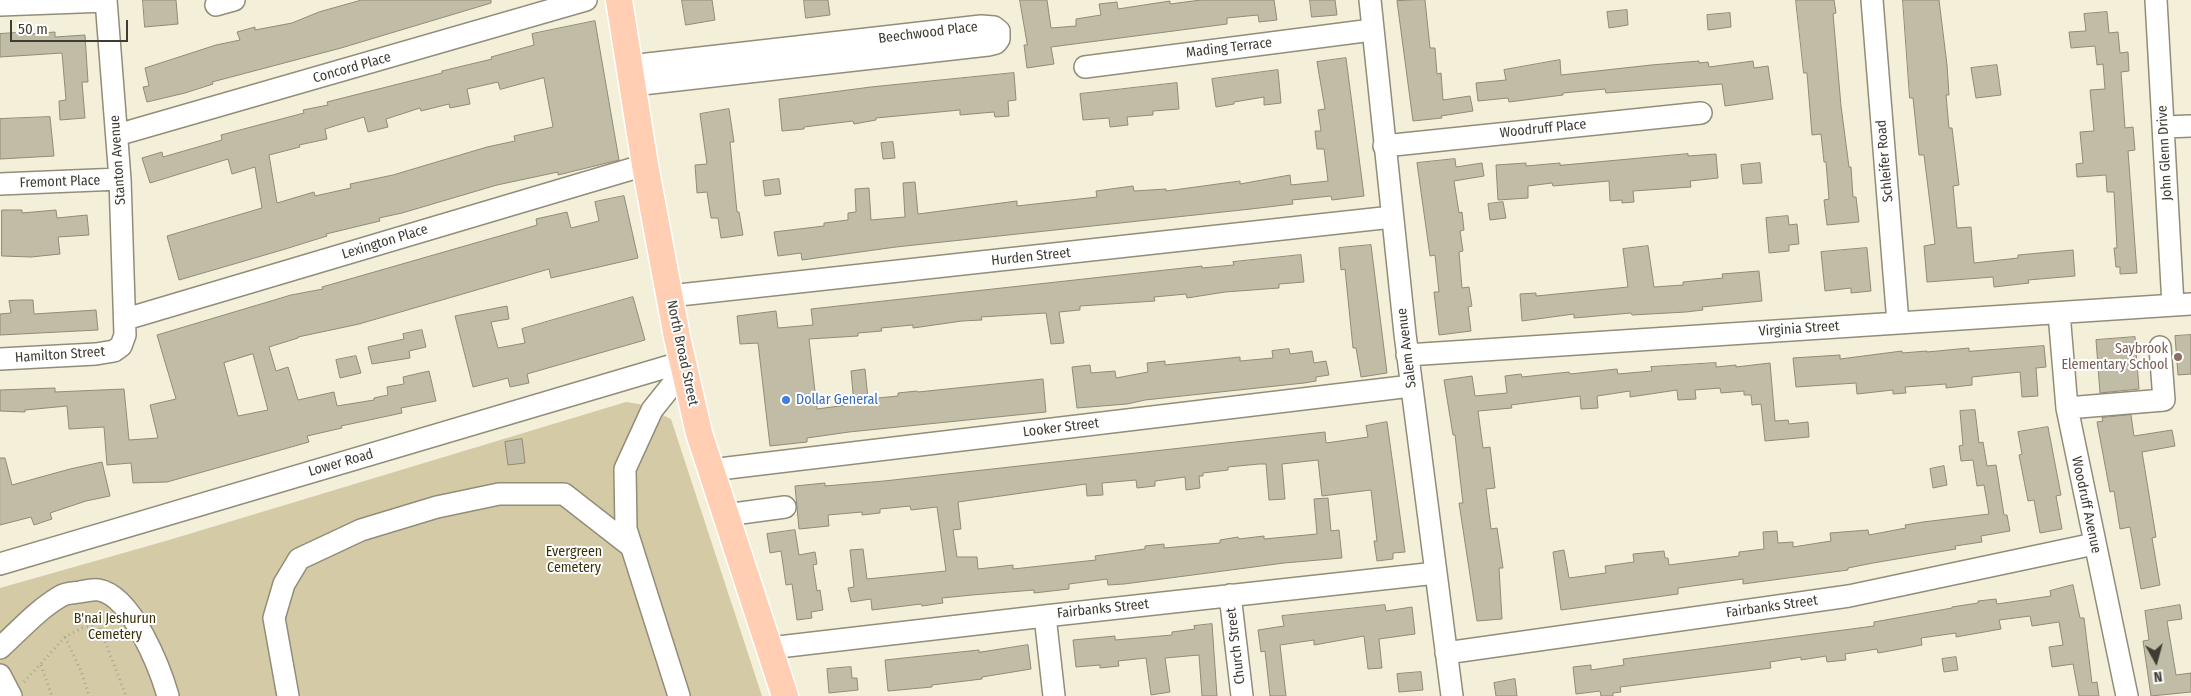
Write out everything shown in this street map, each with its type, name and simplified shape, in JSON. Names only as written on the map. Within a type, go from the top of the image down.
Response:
[{"type":"main road","name":"North Broad Street","points":[[619,0],[645,165],[699,433],[785,696]]},
{"type":"street","name":"Stanton Avenue","points":[[106,0],[120,179],[126,319]]},
{"type":"street","points":[[0,5],[106,0]]},
{"type":"street","name":"Concord Place","points":[[117,135],[586,0]]},
{"type":"street","name":"Salem Avenue","points":[[1370,0],[1407,355],[1452,696]]},
{"type":"street","name":"Schleifer Road","points":[[1872,0],[1898,323]]},
{"type":"street","name":"John Glenn Drive","points":[[2156,0],[2164,127],[2182,305]]},
{"type":"street","name":"Mading Terrace","points":[[1085,67],[1372,30]]},
{"type":"street","name":"Beechwood Place","points":[[631,76],[882,48]]},
{"type":"street","name":"Woodruff Place","points":[[1384,146],[1701,113]]},
{"type":"street","points":[[2164,127],[2191,126]]},
{"type":"street","name":"Lexington Place","points":[[126,319],[645,165]]},
{"type":"street","name":"Fremont Place","points":[[0,184],[120,179]]},
{"type":"street","name":"Hurden Street","points":[[670,296],[1392,217]]},
{"type":"street","name":"Virginia Street","points":[[1407,355],[2182,305]]},
{"type":"street","name":"Woodruff Avenue","points":[[2059,313],[2067,408],[2127,696]]},
{"type":"street","name":"Hamilton Street","points":[[0,359],[96,354],[114,351],[121,346],[125,335],[126,319]]},
{"type":"street","points":[[2067,408],[2164,400],[2160,347]]},
{"type":"street","points":[[680,696],[626,529],[625,469],[652,410],[684,366]]},
{"type":"street","name":"Lower Road","points":[[0,564],[684,366]]},
{"type":"street","name":"Looker Street","points":[[711,470],[1411,386]]},
{"type":"street","points":[[288,696],[274,618],[284,584],[299,559],[361,530],[437,508],[499,494],[564,494],[632,547]]},
{"type":"street","points":[[726,515],[785,507]]},
{"type":"street","name":"Fairbanks Street","points":[[1446,653],[1849,596],[2094,544]]},
{"type":"street","name":"Fairbanks Street","points":[[770,648],[1436,573]]},
{"type":"street","points":[[0,648],[35,614],[63,594],[98,589],[112,596],[129,614],[152,652],[168,696]]},
{"type":"street","name":"Church Street","points":[[1230,595],[1242,696]]},
{"type":"street","points":[[1045,616],[1054,696]]},
{"type":"path","points":[[7,688],[41,665],[65,637],[98,623],[129,614]]},
{"type":"path","points":[[98,623],[126,696]]},
{"type":"path","points":[[65,637],[81,671],[89,696]]},
{"type":"path","points":[[41,665],[52,696]]},
{"type":"green space","name":"Evergreen Cemetery","points":[[626,402],[639,404],[671,419],[762,696],[0,696],[0,588],[169,540]]},
{"type":"building","points":[[143,0],[176,0],[178,24],[145,27]]},
{"type":"building","points":[[362,0],[491,0],[491,3],[341,48],[212,82],[213,84],[185,93],[147,102],[143,87],[149,86],[145,68],[216,45],[240,40],[237,32],[255,27],[255,30],[292,23],[319,12]]},
{"type":"building","points":[[682,0],[712,0],[715,20],[686,25]]},
{"type":"building","points":[[804,0],[828,0],[830,15],[806,18]]},
{"type":"building","points":[[1020,0],[1047,0],[1051,28],[1076,26],[1076,19],[1101,15],[1099,4],[1117,2],[1118,9],[1170,1],[1170,4],[1201,0],[1274,0],[1277,20],[1259,22],[1258,15],[1227,18],[1227,24],[1051,47],[1054,64],[1027,68],[1024,45],[1027,45]]},
{"type":"building","points":[[1310,0],[1335,0],[1337,15],[1312,17]]},
{"type":"building","points":[[1425,0],[1430,48],[1435,48],[1437,74],[1441,73],[1443,100],[1470,96],[1473,111],[1441,116],[1442,118],[1413,121],[1397,1]]},
{"type":"building","points":[[1796,0],[1834,0],[1836,13],[1833,14],[1841,106],[1849,167],[1851,167],[1853,197],[1856,197],[1859,222],[1827,225],[1824,200],[1829,199],[1826,162],[1824,162],[1821,134],[1812,135],[1807,73],[1804,73]]},
{"type":"building","points":[[1903,0],[1939,0],[1947,65],[1949,95],[1946,95],[1949,128],[1952,128],[1959,185],[1953,186],[1957,228],[1971,227],[1974,263],[2018,258],[2018,255],[2073,250],[2075,276],[2028,280],[2029,283],[1994,287],[1993,277],[1927,282],[1924,246],[1935,244],[1924,155],[1919,155],[1913,98],[1910,98]]},
{"type":"building","points":[[1627,10],[1628,25],[1609,28],[1607,12]]},
{"type":"building","points":[[2107,12],[2109,33],[2118,32],[2120,53],[2128,52],[2129,71],[2121,72],[2125,128],[2133,127],[2135,150],[2128,151],[2137,273],[2120,274],[2120,267],[2116,267],[2114,248],[2117,248],[2114,192],[2107,192],[2106,175],[2077,177],[2076,164],[2083,163],[2080,132],[2094,131],[2090,90],[2105,89],[2103,64],[2097,65],[2095,46],[2071,48],[2069,32],[2086,31],[2084,14]]},
{"type":"building","points":[[1730,13],[1731,27],[1708,30],[1707,15]]},
{"type":"building","points":[[595,21],[619,160],[558,175],[558,172],[497,185],[379,218],[380,221],[326,234],[327,236],[179,280],[167,236],[262,208],[255,167],[232,174],[228,159],[150,183],[142,158],[162,152],[163,157],[222,140],[221,135],[304,113],[303,110],[328,105],[327,102],[492,59],[491,57],[534,45],[532,34]],"holes":[[[544,78],[553,127],[514,136],[515,141],[487,147],[393,175],[350,184],[351,188],[315,196],[314,192],[277,203],[269,155],[300,147],[299,145],[327,139],[325,129],[364,117],[368,132],[388,127],[386,119],[420,108],[421,111],[449,104],[450,108],[470,104],[467,89],[498,82],[500,89]]]},
{"type":"building","points":[[30,32],[30,34],[55,32],[55,37],[85,35],[88,82],[82,82],[85,118],[60,120],[59,101],[66,100],[62,53],[0,57],[0,34]]},
{"type":"building","points":[[1346,58],[1364,196],[1332,200],[1331,196],[1292,200],[1293,204],[896,247],[802,260],[801,253],[778,256],[774,232],[824,226],[824,223],[848,220],[848,213],[856,212],[855,189],[869,188],[871,220],[905,217],[903,183],[915,182],[918,214],[1017,201],[1017,206],[1097,197],[1096,191],[1133,186],[1134,191],[1166,189],[1166,191],[1240,181],[1240,184],[1290,175],[1291,185],[1328,181],[1324,149],[1317,149],[1315,131],[1321,131],[1318,110],[1325,109],[1317,62]]},
{"type":"building","points":[[1560,60],[1561,75],[1699,61],[1699,63],[1708,62],[1709,67],[1753,61],[1754,68],[1768,66],[1773,99],[1725,106],[1722,84],[1606,93],[1605,89],[1563,93],[1563,95],[1509,102],[1508,98],[1478,101],[1476,83],[1506,80],[1504,70]]},
{"type":"building","points":[[1997,65],[2001,95],[1976,98],[1971,68]]},
{"type":"building","points":[[1278,70],[1281,103],[1264,105],[1264,97],[1216,107],[1212,79]]},
{"type":"building","points":[[1014,73],[1016,100],[1008,101],[1009,116],[995,117],[994,112],[960,115],[960,110],[876,118],[876,120],[854,124],[853,121],[782,131],[779,99],[871,87]]},
{"type":"building","points":[[1177,83],[1179,109],[1153,111],[1153,115],[1127,117],[1128,125],[1110,127],[1109,118],[1083,120],[1080,94]]},
{"type":"building","points":[[729,109],[734,142],[730,142],[737,212],[739,212],[743,235],[721,238],[718,218],[711,218],[707,192],[697,193],[695,165],[707,164],[700,114]]},
{"type":"building","points":[[50,117],[54,156],[0,159],[0,119]]},
{"type":"building","points":[[893,142],[895,158],[883,159],[881,143]]},
{"type":"building","points":[[1688,154],[1688,156],[1716,154],[1718,178],[1690,181],[1691,187],[1633,191],[1634,202],[1610,201],[1609,181],[1553,186],[1552,183],[1528,186],[1528,198],[1498,200],[1496,165],[1526,163],[1526,166],[1560,163],[1560,165]]},
{"type":"building","points":[[1455,159],[1456,167],[1482,163],[1484,176],[1454,181],[1459,213],[1462,212],[1464,230],[1460,231],[1463,251],[1459,252],[1462,288],[1469,287],[1472,306],[1468,307],[1471,331],[1439,335],[1434,292],[1439,292],[1435,255],[1430,256],[1417,163]]},
{"type":"building","points":[[1760,163],[1762,183],[1743,184],[1741,165]]},
{"type":"building","points":[[779,179],[781,194],[765,196],[763,181]]},
{"type":"building","points":[[624,196],[638,258],[551,278],[549,269],[359,324],[298,337],[269,347],[276,371],[288,367],[298,400],[334,392],[337,406],[374,400],[374,398],[388,395],[387,387],[404,384],[403,377],[429,371],[436,401],[401,408],[402,413],[341,426],[342,428],[307,436],[309,442],[167,482],[133,483],[131,463],[107,465],[104,427],[69,429],[67,406],[25,410],[25,412],[0,411],[0,390],[55,388],[55,392],[124,389],[129,440],[158,438],[150,405],[176,399],[157,335],[291,295],[323,289],[322,287],[537,225],[536,219],[567,212],[571,228],[599,221],[595,202]],"holes":[[[253,354],[268,410],[238,416],[224,363]]]},
{"type":"building","points":[[1503,202],[1506,218],[1490,220],[1488,204]]},
{"type":"building","points":[[2,210],[22,210],[22,213],[56,210],[57,218],[87,215],[89,235],[58,237],[60,254],[31,257],[2,256]]},
{"type":"building","points":[[1788,216],[1789,225],[1797,224],[1799,244],[1789,245],[1789,251],[1769,253],[1766,218]]},
{"type":"building","points":[[1371,245],[1387,373],[1361,377],[1356,348],[1353,348],[1345,269],[1341,270],[1339,248]]},
{"type":"building","points":[[1648,246],[1654,287],[1683,285],[1683,282],[1723,278],[1722,274],[1759,271],[1762,301],[1702,307],[1703,310],[1686,312],[1632,315],[1631,313],[1574,318],[1574,314],[1522,321],[1520,294],[1536,293],[1536,296],[1628,287],[1623,249]]},
{"type":"building","points":[[1867,248],[1871,291],[1851,293],[1851,288],[1825,291],[1821,252]]},
{"type":"building","points":[[1301,255],[1304,282],[1279,284],[1279,288],[1225,292],[1187,298],[1186,294],[1154,297],[1155,301],[1080,306],[1080,310],[1059,312],[1064,343],[1051,344],[1046,313],[981,317],[982,320],[913,328],[913,325],[881,328],[882,331],[858,333],[858,336],[809,339],[817,409],[854,404],[851,371],[865,369],[868,399],[898,396],[898,393],[1043,379],[1046,412],[849,432],[807,438],[807,442],[770,446],[758,343],[740,344],[737,316],[776,311],[778,328],[813,325],[811,309],[1202,266],[1202,268],[1234,265],[1233,262]]},
{"type":"building","points":[[633,297],[645,340],[527,374],[529,383],[510,387],[508,378],[473,387],[455,316],[507,306],[509,319],[491,322],[498,348],[525,343],[522,329]]},
{"type":"building","points":[[33,300],[34,314],[96,310],[98,330],[0,335],[0,314],[11,313],[9,301]]},
{"type":"building","points":[[422,330],[426,347],[409,351],[410,358],[372,364],[368,347],[404,339],[403,334]]},
{"type":"building","points":[[2191,335],[2191,374],[2178,375],[2175,336]]},
{"type":"building","points":[[2135,337],[2139,389],[2100,393],[2096,340]]},
{"type":"building","points":[[2044,346],[2046,367],[2036,368],[2038,396],[2022,397],[2020,372],[1972,377],[1972,385],[1946,388],[1946,384],[1905,387],[1906,393],[1893,394],[1893,390],[1857,394],[1856,383],[1796,387],[1793,358],[1840,355],[1840,359],[1902,351],[1902,353],[1927,352],[1969,348],[1969,351]]},
{"type":"building","points":[[1289,349],[1290,354],[1312,351],[1314,363],[1326,361],[1329,375],[1316,377],[1316,381],[1304,383],[1077,408],[1072,367],[1090,365],[1091,373],[1115,371],[1116,378],[1148,372],[1147,363],[1165,361],[1165,365],[1240,357],[1240,361],[1273,358],[1272,351]]},
{"type":"building","points":[[356,356],[361,373],[340,378],[336,360]]},
{"type":"building","points":[[1716,363],[1716,367],[1736,365],[1736,367],[1770,363],[1775,421],[1788,420],[1789,424],[1808,422],[1809,437],[1765,441],[1761,404],[1752,405],[1751,395],[1744,395],[1744,391],[1721,393],[1720,388],[1695,390],[1696,399],[1678,400],[1677,390],[1630,397],[1630,391],[1597,396],[1598,408],[1581,409],[1580,396],[1511,405],[1512,408],[1478,411],[1483,448],[1490,447],[1495,488],[1486,489],[1491,529],[1497,528],[1503,568],[1499,568],[1502,619],[1477,621],[1459,503],[1463,503],[1455,435],[1453,435],[1444,380],[1472,376],[1475,396],[1507,393],[1505,376],[1521,374],[1522,377],[1569,372],[1570,374],[1617,369],[1618,374],[1652,371],[1651,367]]},
{"type":"building","points":[[1975,410],[1979,443],[1983,442],[1987,466],[1996,465],[2004,515],[2007,515],[2010,531],[1981,536],[1982,542],[1955,546],[1956,549],[1873,563],[1848,568],[1848,570],[1743,584],[1743,579],[1678,588],[1678,594],[1561,610],[1553,552],[1564,550],[1569,578],[1606,573],[1605,566],[1634,562],[1633,554],[1664,551],[1669,565],[1739,556],[1739,552],[1764,549],[1763,532],[1777,531],[1778,543],[1793,542],[1793,547],[1831,541],[1830,533],[1868,530],[1869,535],[1906,528],[1905,525],[1989,514],[1984,485],[1977,486],[1973,460],[1961,461],[1959,446],[1963,445],[1960,411]]},
{"type":"building","points":[[2131,415],[2134,436],[2172,430],[2175,446],[2142,452],[2156,537],[2152,538],[2160,585],[2141,589],[2130,527],[2120,529],[2114,491],[2110,492],[2097,422],[2103,421],[2102,418]]},
{"type":"building","points":[[1387,422],[1405,552],[1393,553],[1393,559],[1377,561],[1374,541],[1377,541],[1371,490],[1322,496],[1318,460],[1282,464],[1285,499],[1269,500],[1266,464],[1259,464],[1228,467],[1228,470],[1203,473],[1203,476],[1199,476],[1200,488],[1186,490],[1185,477],[1155,481],[1155,486],[1137,488],[1136,480],[1102,483],[1103,495],[1087,496],[1086,484],[958,502],[961,529],[953,530],[957,557],[977,557],[978,569],[1013,565],[1013,569],[1096,560],[1095,556],[1145,549],[1145,546],[1164,544],[1164,548],[1220,543],[1220,540],[1238,537],[1239,539],[1264,536],[1264,539],[1317,534],[1314,499],[1328,498],[1331,531],[1339,530],[1342,558],[1284,563],[1124,584],[1108,585],[1107,579],[1069,584],[1069,589],[1034,593],[1034,590],[942,598],[943,603],[872,610],[871,599],[851,602],[848,588],[854,587],[850,550],[863,549],[867,579],[946,571],[937,507],[911,510],[910,506],[880,509],[880,513],[862,515],[862,512],[828,515],[829,526],[799,529],[795,486],[825,483],[825,486],[884,481],[1325,432],[1326,443],[1368,437],[1366,426]]},
{"type":"building","points":[[2048,427],[2061,495],[2056,496],[2062,529],[2040,533],[2034,500],[2028,501],[2019,455],[2022,454],[2018,432]]},
{"type":"building","points":[[522,439],[525,463],[508,465],[505,442]]},
{"type":"building","points":[[0,458],[5,458],[12,485],[102,462],[110,496],[86,501],[50,513],[52,519],[34,525],[31,517],[0,525]]},
{"type":"building","points":[[1944,466],[1947,485],[1933,488],[1930,469]]},
{"type":"building","points":[[795,530],[799,555],[815,552],[817,564],[813,565],[817,591],[820,590],[823,610],[811,612],[812,618],[797,620],[792,584],[786,585],[781,551],[770,553],[767,534]]},
{"type":"building","points":[[2073,585],[2080,618],[2084,618],[2092,683],[2097,682],[2099,696],[2079,696],[2073,664],[2052,667],[2049,647],[2063,645],[2059,622],[2032,626],[2030,616],[1999,620],[2001,629],[1956,637],[1956,633],[1921,638],[1922,645],[1878,653],[1877,649],[1845,654],[1846,660],[1827,662],[1826,656],[1801,660],[1801,657],[1770,662],[1771,668],[1620,687],[1621,692],[1613,693],[1613,696],[1601,696],[1600,691],[1576,694],[1573,667],[1591,665],[1591,670],[1624,665],[1623,659],[1874,626],[1874,622],[1978,603],[1978,601],[1996,599],[1997,604],[2051,596],[2050,591]]},
{"type":"building","points":[[1385,605],[1386,611],[1412,607],[1415,634],[1379,639],[1382,668],[1368,669],[1364,636],[1314,645],[1314,640],[1280,645],[1286,696],[1270,696],[1265,651],[1261,652],[1258,630],[1284,626],[1282,616]]},
{"type":"building","points":[[2180,605],[2182,619],[2167,621],[2176,675],[2191,673],[2191,692],[2151,696],[2143,641],[2149,640],[2145,611]]},
{"type":"building","points":[[1212,624],[1217,696],[1202,696],[1199,655],[1165,658],[1170,692],[1151,695],[1146,658],[1118,661],[1119,666],[1100,668],[1100,665],[1076,667],[1073,640],[1115,636],[1115,640],[1172,635],[1172,632],[1195,629],[1194,626]]},
{"type":"building","points":[[1028,645],[1031,669],[982,677],[982,679],[932,685],[932,687],[888,691],[885,660],[979,650],[979,652]]},
{"type":"building","points":[[1956,657],[1958,670],[1944,672],[1942,659]]},
{"type":"building","points":[[851,667],[852,678],[857,678],[858,690],[829,693],[827,669]]},
{"type":"building","points":[[1421,672],[1423,690],[1399,692],[1397,674]]},
{"type":"building","points":[[1515,679],[1517,696],[1496,696],[1494,683]]},
{"type":"place","name":"Saybrook Elementary School","points":[[2178,357]]},
{"type":"place","name":"Dollar General","points":[[786,400]]},
{"type":"park label","name":"B'nai Jeshurun Cemetery","points":[[115,628]]}]
